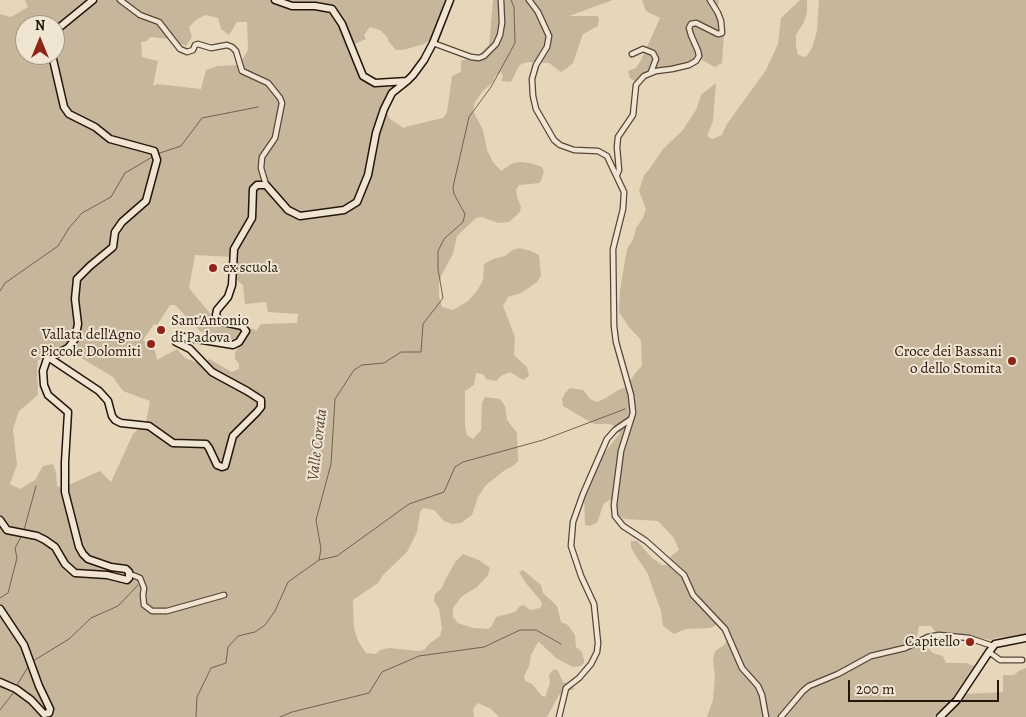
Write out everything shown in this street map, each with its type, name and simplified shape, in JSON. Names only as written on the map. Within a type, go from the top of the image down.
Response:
[{"type":"street","points":[[65,23],[93,0]]},
{"type":"street","points":[[120,0],[140,15],[159,22],[180,48],[188,52],[193,50],[195,45],[198,44],[211,48],[227,45],[232,47],[236,51],[242,71],[268,83],[282,103],[276,138],[262,156],[261,168],[266,185],[288,210],[300,216],[344,210],[357,202],[368,175],[376,133],[384,109],[392,93],[406,81],[424,60],[450,0]]},
{"type":"street","points":[[275,0],[292,6],[315,6],[332,9],[342,24],[363,76],[375,83],[406,81]]},
{"type":"street","points":[[433,43],[473,58],[484,56],[496,44],[500,35],[502,23],[501,0]]},
{"type":"street","points":[[529,0],[546,26],[549,36],[548,44],[536,65],[532,79],[536,109],[560,146],[571,150],[598,151],[603,153],[617,175],[624,192],[624,202],[613,248],[614,326],[632,404],[631,419],[621,451],[614,505],[615,516],[622,526],[646,541],[684,575],[693,595],[725,629],[742,668],[758,686],[762,694],[766,717]]},
{"type":"street","points":[[617,175],[619,170],[618,136],[632,115],[636,86],[644,76],[651,73],[696,61],[699,56],[689,28],[692,24],[696,23],[718,34],[722,32],[718,13],[710,0]]},
{"type":"street","points":[[632,54],[642,49],[653,53],[656,59],[651,73]]},
{"type":"street","points":[[54,65],[64,107],[69,114],[95,126],[110,139],[142,146],[156,155],[146,201],[122,222],[115,232],[113,246],[78,279],[76,299],[78,324],[75,339],[68,348],[47,359],[44,366],[44,385],[48,395],[68,412],[65,462],[66,492],[79,547],[88,559],[112,567],[126,569],[130,576],[140,578],[144,588],[144,604],[152,611],[167,612],[224,595]]},
{"type":"street","points":[[49,358],[99,391],[108,401],[115,420],[121,423],[149,426],[174,443],[206,444],[217,465],[219,467],[225,466],[233,436],[261,407],[261,400],[247,390],[226,381],[212,372],[190,349],[176,342],[176,339],[178,336],[233,345],[244,336],[246,331],[242,326],[219,321],[216,315],[217,310],[228,297],[232,285],[234,249],[252,218],[253,189],[256,185],[266,185]]},
{"type":"street","points":[[558,717],[566,688],[579,678],[590,664],[597,652],[598,643],[594,604],[581,576],[572,546],[573,522],[607,439],[615,430],[631,419]]},
{"type":"street","points":[[0,520],[7,530],[37,536],[45,540],[54,547],[65,564],[75,573],[107,575],[127,580],[130,576]]},
{"type":"street","points":[[0,610],[24,645],[39,686],[50,709],[49,713],[44,714],[31,700],[16,689],[0,682]]},
{"type":"street","points":[[781,717],[809,686],[838,674],[867,657],[905,648],[939,635],[969,638],[991,649],[1000,660],[1022,660]]},
{"type":"street","points":[[940,717],[957,700],[991,649],[999,642],[1026,638]]},
{"type":"shaded area","points":[[25,0],[448,0],[433,38],[424,44],[396,50],[380,30],[370,27],[364,35],[366,39],[350,46],[372,85],[397,85],[383,106],[390,119],[405,129],[405,127],[443,118],[447,112],[452,76],[461,72],[461,61],[479,55],[489,45],[493,0],[613,0],[569,16],[597,16],[599,18],[598,26],[583,34],[573,63],[567,68],[561,72],[549,63],[523,63],[519,66],[511,82],[501,81],[503,76],[501,72],[495,76],[493,82],[475,102],[473,111],[483,130],[487,150],[493,162],[501,171],[513,163],[522,162],[542,167],[544,172],[540,183],[519,185],[516,190],[521,207],[520,212],[509,222],[498,223],[482,217],[476,218],[457,236],[453,254],[439,283],[439,296],[442,307],[453,310],[468,301],[477,291],[483,280],[484,264],[519,248],[539,255],[541,276],[537,282],[521,293],[508,297],[503,306],[515,337],[514,355],[527,367],[529,376],[523,380],[510,372],[501,376],[496,381],[486,379],[483,374],[476,373],[474,385],[465,391],[465,426],[467,435],[473,439],[481,430],[482,403],[485,397],[500,399],[505,406],[507,420],[517,433],[518,461],[486,485],[478,497],[472,515],[461,523],[452,524],[444,521],[434,510],[423,508],[420,512],[417,532],[407,552],[383,575],[378,583],[353,600],[354,628],[358,641],[366,653],[376,654],[380,650],[389,648],[419,651],[424,650],[440,636],[442,628],[439,609],[434,601],[435,594],[442,588],[456,561],[463,554],[479,560],[490,568],[488,575],[477,587],[462,596],[453,608],[453,617],[458,623],[473,628],[488,629],[496,617],[515,612],[520,606],[524,605],[530,610],[540,608],[541,601],[519,572],[523,570],[541,585],[543,593],[557,606],[561,622],[568,625],[575,635],[576,647],[582,652],[584,660],[581,666],[573,667],[556,658],[539,642],[537,644],[531,655],[524,677],[525,681],[532,684],[545,697],[550,683],[549,675],[554,669],[558,671],[563,682],[570,684],[574,689],[559,695],[547,717],[499,717],[491,709],[478,703],[473,709],[474,717],[0,717],[0,14],[11,17],[28,7]],"holes":[[[205,15],[218,18],[221,29],[229,35],[237,22],[247,22],[248,50],[239,65],[217,66],[206,70],[201,89],[157,84],[153,86],[158,61],[142,57],[141,42],[147,41],[150,37],[169,39],[186,46],[192,37],[189,27]],[[195,255],[233,257],[231,275],[243,285],[245,304],[266,302],[268,312],[298,314],[297,323],[261,324],[256,331],[247,328],[243,333],[238,327],[219,324],[189,288]],[[170,305],[175,305],[200,331],[217,341],[239,346],[235,353],[239,369],[232,372],[209,359],[203,365],[185,358],[177,349],[157,360],[153,347],[143,340],[154,324],[157,325]],[[68,350],[113,377],[123,391],[150,401],[146,422],[133,434],[111,482],[100,471],[62,488],[57,486],[56,472],[53,464],[43,466],[35,480],[20,489],[10,484],[17,465],[13,429],[19,411],[38,395],[38,360]]]},
{"type":"shaded area","points":[[642,0],[719,0],[717,18],[724,35],[722,63],[715,67],[702,60],[692,61],[671,70],[654,72],[637,83],[630,78],[628,71],[636,68],[641,60],[660,18],[646,11]]},
{"type":"shaded area","points":[[800,0],[807,0],[807,13],[796,35],[796,46],[798,55],[806,57],[812,48],[817,31],[819,0],[1026,0],[1026,635],[995,638],[992,640],[959,634],[936,633],[931,626],[919,626],[917,637],[933,653],[943,656],[946,663],[966,663],[974,666],[955,695],[934,717],[707,717],[713,700],[715,676],[713,660],[715,651],[724,645],[728,639],[726,626],[718,624],[710,628],[686,629],[674,634],[663,626],[661,611],[648,574],[631,548],[631,541],[637,541],[651,557],[662,565],[669,565],[671,556],[679,550],[674,538],[658,521],[625,519],[617,515],[610,500],[604,503],[597,523],[589,526],[585,525],[584,497],[599,460],[620,433],[619,428],[610,424],[594,424],[563,406],[562,399],[570,388],[583,390],[590,399],[597,402],[626,387],[642,366],[641,340],[619,312],[620,290],[627,249],[633,240],[636,228],[643,218],[646,209],[639,191],[644,175],[663,149],[682,131],[696,110],[701,95],[716,83],[713,121],[707,136],[712,139],[722,135],[727,124],[766,70],[778,44],[781,18]]},
{"type":"shaded area","points":[[1026,668],[1026,717],[945,717],[965,694],[1003,692],[1003,675],[1014,675]]},
{"type":"waterway","name":"Valle Corata","points":[[196,717],[197,697],[211,668],[226,663],[228,647],[238,636],[255,632],[265,625],[275,611],[288,582],[319,560],[321,549],[316,520],[331,464],[335,399],[354,370],[362,365],[384,363],[401,352],[421,352],[423,324],[443,298],[438,269],[438,251],[444,239],[463,222],[465,214],[454,194],[453,187],[469,117],[491,87],[515,43],[514,7],[511,0]]},
{"type":"waterway","points":[[157,154],[181,146],[202,118],[258,107]]},
{"type":"waterway","points":[[0,291],[5,283],[58,246],[69,228],[82,213],[111,197],[125,173],[154,156]]},
{"type":"waterway","points":[[319,560],[337,556],[409,504],[444,492],[455,467],[463,462],[543,440],[625,409]]},
{"type":"waterway","points":[[24,530],[36,486]]},
{"type":"waterway","points":[[0,598],[8,593],[17,558],[15,548],[21,537]]},
{"type":"waterway","points":[[33,661],[69,639],[91,618],[118,606],[138,585]]},
{"type":"waterway","points":[[280,717],[292,712],[369,693],[382,672],[419,656],[484,647],[520,630],[536,630],[561,644]]},
{"type":"waterway","points":[[17,685],[28,667]]},
{"type":"waterway","points":[[0,710],[14,692]]},
{"type":"place","name":"ex scuola","points":[[213,268]]},
{"type":"place","name":"Sant'Antonio di Padova","points":[[161,330]]},
{"type":"place","name":"Vallata dell'Agno e Piccole Dolomiti","points":[[151,344]]},
{"type":"place","name":"Croce dei Bassani o dello Stomita","points":[[1012,361]]},
{"type":"place","name":"Capitello","points":[[970,642]]}]
